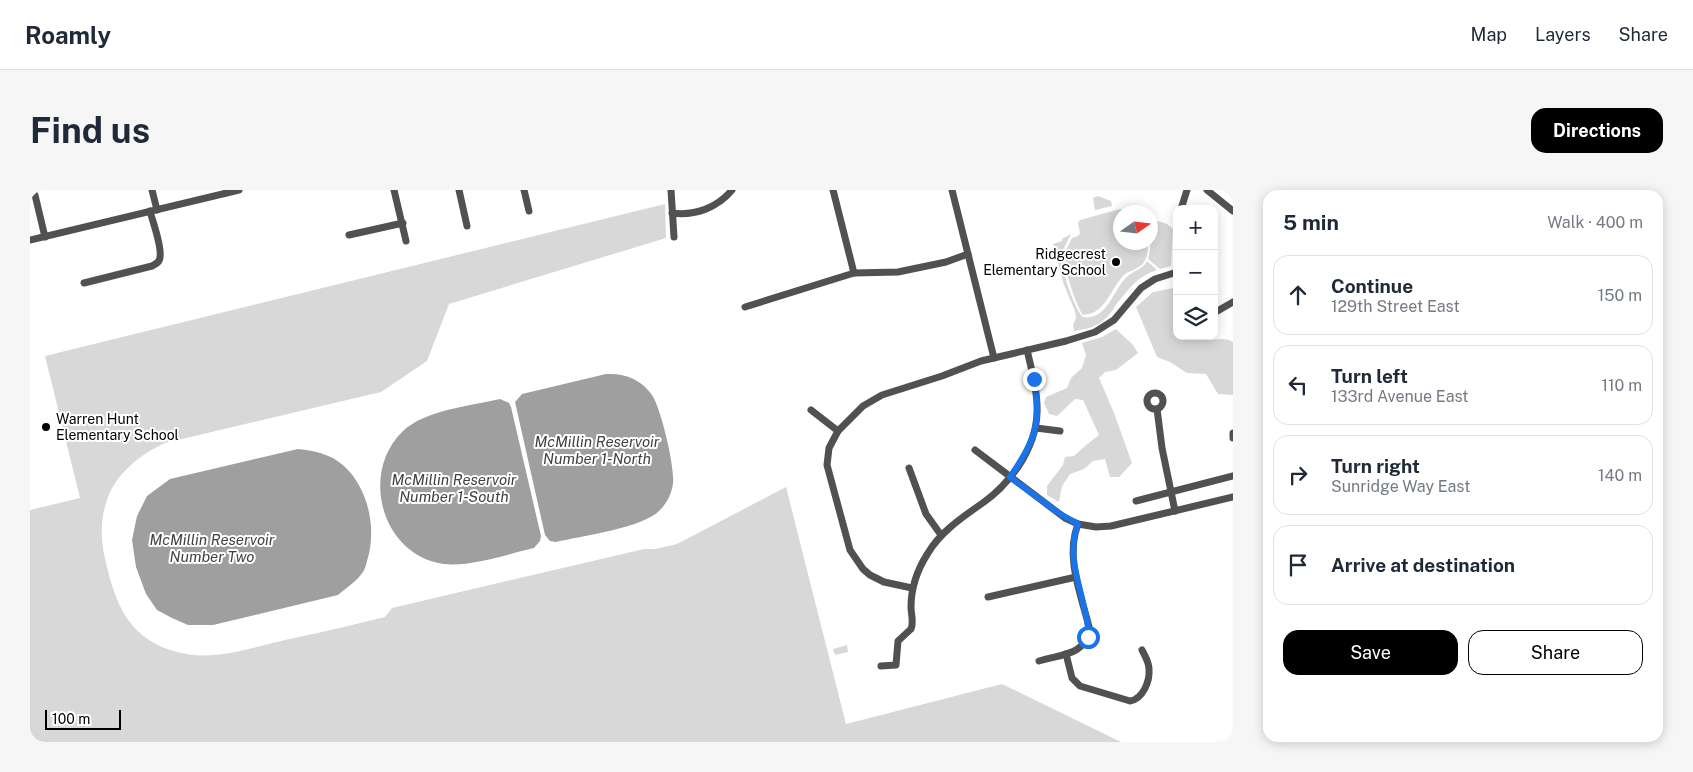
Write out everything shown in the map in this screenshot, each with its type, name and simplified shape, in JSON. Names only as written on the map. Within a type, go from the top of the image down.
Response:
[{"type":"street","points":[[84,283],[152,266],[158,262],[160,250],[153,210],[152,190]]},
{"type":"street","points":[[30,240],[239,190]]},
{"type":"street","points":[[394,190],[406,241]]},
{"type":"street","points":[[458,190],[467,226]]},
{"type":"street","points":[[524,190],[529,211]]},
{"type":"street","points":[[671,190],[674,237]]},
{"type":"street","points":[[672,213],[691,213],[711,208],[723,200],[732,190]]},
{"type":"street","points":[[834,190],[854,273]]},
{"type":"street","points":[[952,190],[994,358]]},
{"type":"street","points":[[1182,205],[1187,190]]},
{"type":"street","points":[[1207,190],[1233,211]]},
{"type":"street","points":[[35,194],[45,237]]},
{"type":"street","points":[[349,235],[403,223]]},
{"type":"street","points":[[746,307],[854,273],[898,272],[946,262],[968,254]]},
{"type":"street","points":[[912,588],[884,582],[870,575],[858,564],[850,550],[827,466],[829,448],[838,431],[857,411],[876,397],[994,358],[1074,339],[1094,332],[1114,320],[1141,288],[1155,279],[1173,273]]},
{"type":"street","points":[[1218,311],[1233,302]]},
{"type":"street","points":[[880,666],[896,665],[898,641],[913,625],[911,612],[912,588],[927,554],[941,536],[991,497],[1010,477],[1025,456],[1036,428],[1038,406],[1027,350]]},
{"type":"street","points":[[1157,409],[1170,493],[1175,511]]},
{"type":"street","points":[[811,410],[838,431]]},
{"type":"street","points":[[1036,428],[1060,432]]},
{"type":"street","points":[[1233,433],[1233,438]]},
{"type":"street","points":[[976,450],[1057,512],[1078,524],[1096,527],[1111,526],[1233,497]]},
{"type":"street","points":[[909,468],[926,514],[941,536]]},
{"type":"street","points":[[1136,501],[1233,476]]},
{"type":"street","points":[[1039,661],[1076,650],[1083,645],[1088,637],[1089,630],[1073,560],[1073,545],[1078,524]]},
{"type":"street","points":[[988,598],[1076,577]]},
{"type":"street","points":[[1066,654],[1072,678],[1080,686],[1125,701],[1135,700],[1140,696],[1149,678],[1148,663],[1142,650]]},
{"type":"shaded area","points":[[1098,196],[1111,201],[1112,206],[1095,210],[1093,198]]},
{"type":"shaded area","points":[[665,204],[666,238],[449,304],[427,361],[381,392],[165,443],[138,459],[116,481],[111,490],[104,509],[102,525],[103,550],[111,582],[129,621],[148,640],[161,647],[191,655],[231,653],[385,617],[392,608],[644,549],[655,549],[677,544],[786,487],[846,724],[1002,684],[1121,742],[30,742],[30,510],[80,498],[45,356]]},
{"type":"shaded area","points":[[1113,211],[1113,250],[1148,250],[1144,262],[1124,275],[1102,306],[1091,314],[1083,315],[1077,304],[1064,262],[1065,252],[1072,238],[1080,233],[1078,223],[1080,220]]},
{"type":"shaded area","points":[[1158,221],[1167,224],[1173,229],[1171,266],[1160,269],[1148,259],[1150,250],[1158,250]]},
{"type":"shaded area","points":[[1071,234],[1061,259],[1066,281],[1083,317],[1091,317],[1104,309],[1123,281],[1147,261],[1157,270],[1144,276],[1134,284],[1109,315],[1100,323],[1074,331],[1075,311],[1064,285],[1053,244],[1062,241],[1062,239]]},
{"type":"shaded area","points":[[1173,288],[1173,340],[1223,339],[1233,342],[1233,395],[1218,394],[1206,374],[1187,373],[1170,362],[1157,357],[1136,307],[1153,292]]},
{"type":"shaded area","points":[[1116,329],[1133,345],[1138,353],[1116,370],[1105,372],[1099,378],[1132,463],[1119,477],[1110,477],[1105,459],[1093,461],[1084,469],[1070,474],[1062,486],[1059,502],[1047,495],[1047,486],[1063,465],[1065,457],[1074,456],[1099,435],[1083,400],[1075,399],[1057,416],[1049,414],[1044,403],[1046,397],[1067,388],[1071,378],[1082,368],[1086,355],[1082,343],[1102,337]]},
{"type":"shaded area","points":[[847,645],[848,652],[835,655],[833,649]]},
{"type":"water","name":"McMillin Reservoir Number 1-North","points":[[606,374],[626,376],[638,381],[648,389],[656,402],[670,452],[673,475],[672,490],[660,510],[641,522],[596,534],[556,542],[550,541],[545,535],[515,402],[522,394]]},
{"type":"water","name":"McMillin Reservoir Number 1-South","points":[[500,399],[509,403],[511,407],[541,536],[540,541],[534,548],[465,564],[444,564],[423,558],[405,546],[392,529],[384,510],[380,489],[382,468],[390,448],[403,431],[423,418],[435,413]]},
{"type":"water","name":"McMillin Reservoir Number Two","points":[[298,449],[317,452],[334,459],[353,475],[360,486],[369,510],[371,523],[370,549],[364,571],[361,575],[338,595],[213,625],[188,625],[157,610],[146,594],[136,567],[132,540],[137,516],[147,496],[170,479]]},
{"type":"place","name":"Ridgecrest Elementary School","points":[[1116,262]]},
{"type":"place","name":"Warren Hunt Elementary School","points":[[46,427]]},
{"type":"route","points":[[1034,379],[1038,406],[1036,428],[1025,456],[1010,477],[1065,518],[1078,524],[1074,537],[1073,560],[1088,624],[1088,637]]}]
